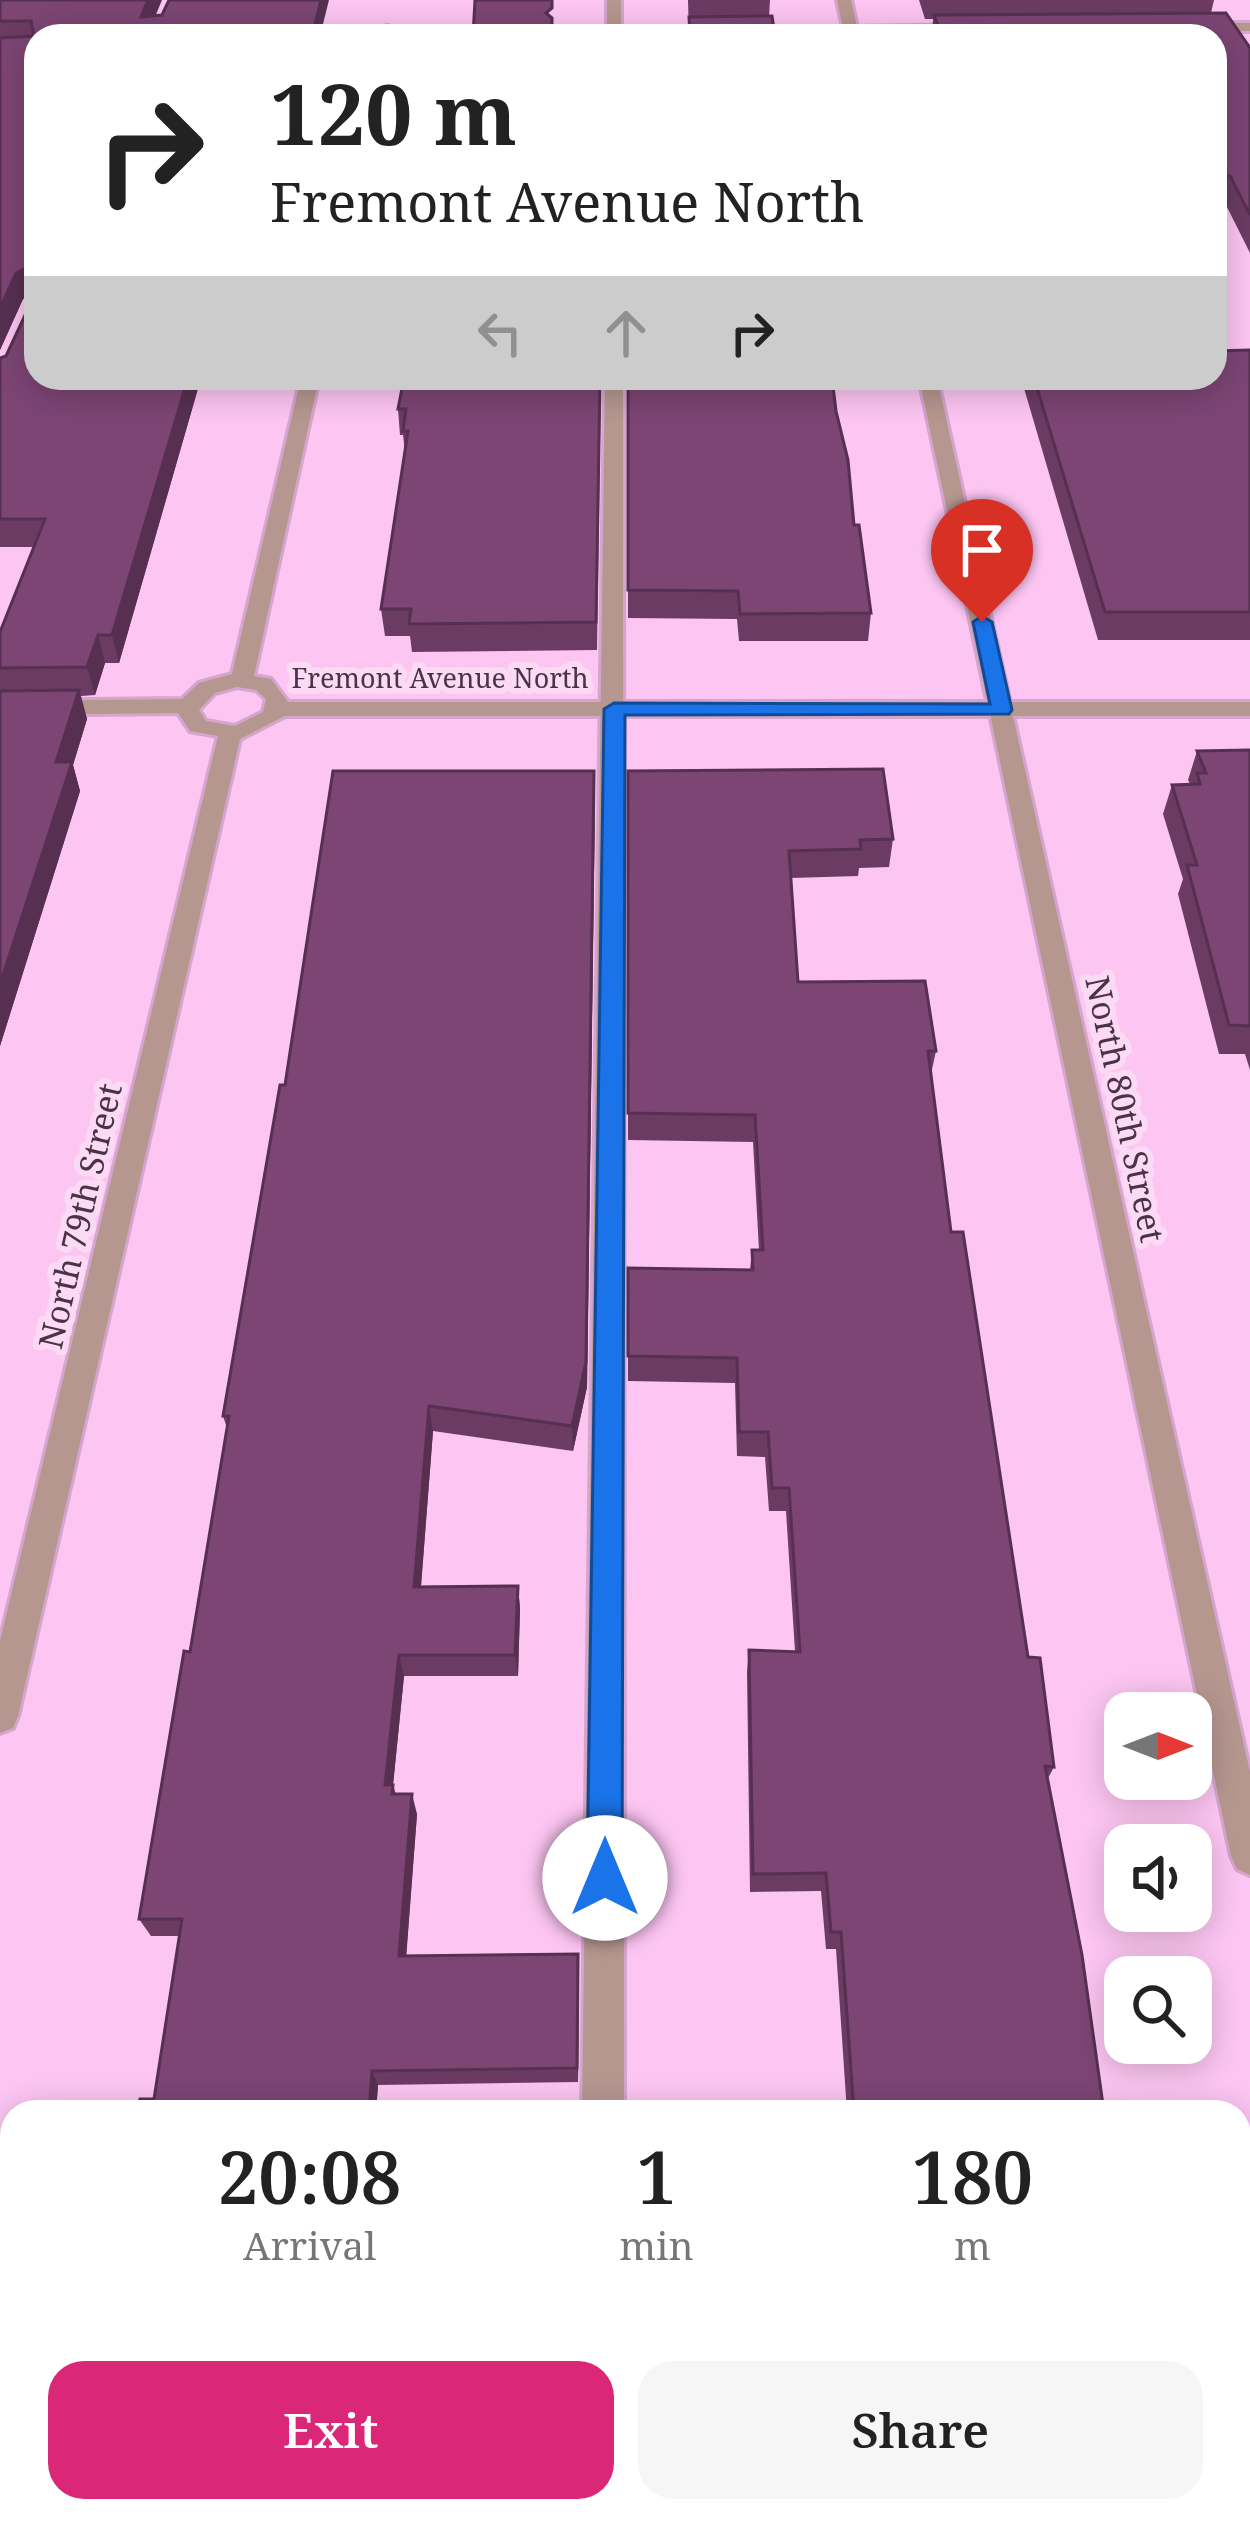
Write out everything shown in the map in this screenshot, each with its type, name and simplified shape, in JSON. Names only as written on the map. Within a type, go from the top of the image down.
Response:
[{"type":"street","points":[[389,24],[392,13]]},
{"type":"street","points":[[242,680],[307,390]]},
{"type":"street","points":[[603,2100],[614,390]]},
{"type":"street","name":"North 80th Street","points":[[931,390],[1250,1856]]},
{"type":"street","points":[[0,708],[190,706],[208,686],[242,680],[272,690],[278,709],[253,729],[230,733],[197,726],[190,706]]},
{"type":"street","name":"Fremont Avenue North","points":[[278,709],[1250,710]]},
{"type":"street","name":"North 79th Street","points":[[0,1716],[230,733]]},
{"type":"building","points":[[0,0],[148,0],[141,17],[162,15],[169,0],[321,0],[315,24],[0,21]]},
{"type":"building","points":[[475,0],[552,0],[546,13],[552,24],[474,24]]},
{"type":"building","points":[[1226,13],[1250,48],[1250,215],[1227,176],[1227,24],[937,24],[934,15]]},
{"type":"building","points":[[772,16],[773,24],[689,24],[689,17]]},
{"type":"building","points":[[24,37],[24,269],[16,273],[0,308],[0,38]]},
{"type":"building","points":[[24,317],[24,390],[184,390],[112,635],[98,635],[87,667],[0,668],[0,632],[45,519],[0,519],[0,358],[6,356]]},
{"type":"building","points":[[1250,350],[1250,612],[1105,612],[1038,390],[1227,390],[1227,351]]},
{"type":"building","points":[[402,390],[600,390],[596,622],[409,624],[411,609],[381,609],[408,431],[403,431],[406,409],[398,409]]},
{"type":"building","points":[[628,390],[833,390],[871,613],[740,614],[738,591],[628,590]]},
{"type":"building","points":[[79,690],[56,762],[72,762],[0,984],[0,691]]},
{"type":"building","points":[[1250,750],[1250,1026],[1229,1025],[1187,865],[1197,865],[1172,785],[1200,784],[1197,773],[1206,773],[1197,751]]},
{"type":"building","points":[[883,769],[893,839],[860,840],[861,849],[789,851],[798,982],[925,981],[936,1051],[928,1051],[951,1232],[963,1232],[1028,1657],[1040,1658],[1054,1767],[1045,1766],[1082,1955],[1102,2100],[853,2100],[841,1932],[831,1932],[826,1873],[753,1874],[749,1650],[800,1652],[789,1488],[772,1488],[768,1432],[739,1432],[737,1358],[628,1356],[628,1268],[753,1270],[752,1250],[763,1250],[755,1115],[628,1113],[628,771]]},
{"type":"building","points":[[333,771],[594,771],[586,1362],[572,1426],[429,1406],[414,1587],[518,1586],[515,1655],[399,1655],[385,1785],[393,1785],[392,1794],[412,1794],[399,1956],[578,1954],[577,2068],[372,2071],[370,2100],[140,2100],[154,2099],[182,1919],[139,1919],[184,1651],[190,1652],[229,1416],[223,1416],[280,1085],[285,1085]]},
{"type":"route","points":[[605,1878],[614,709],[1002,710],[982,622]]}]
